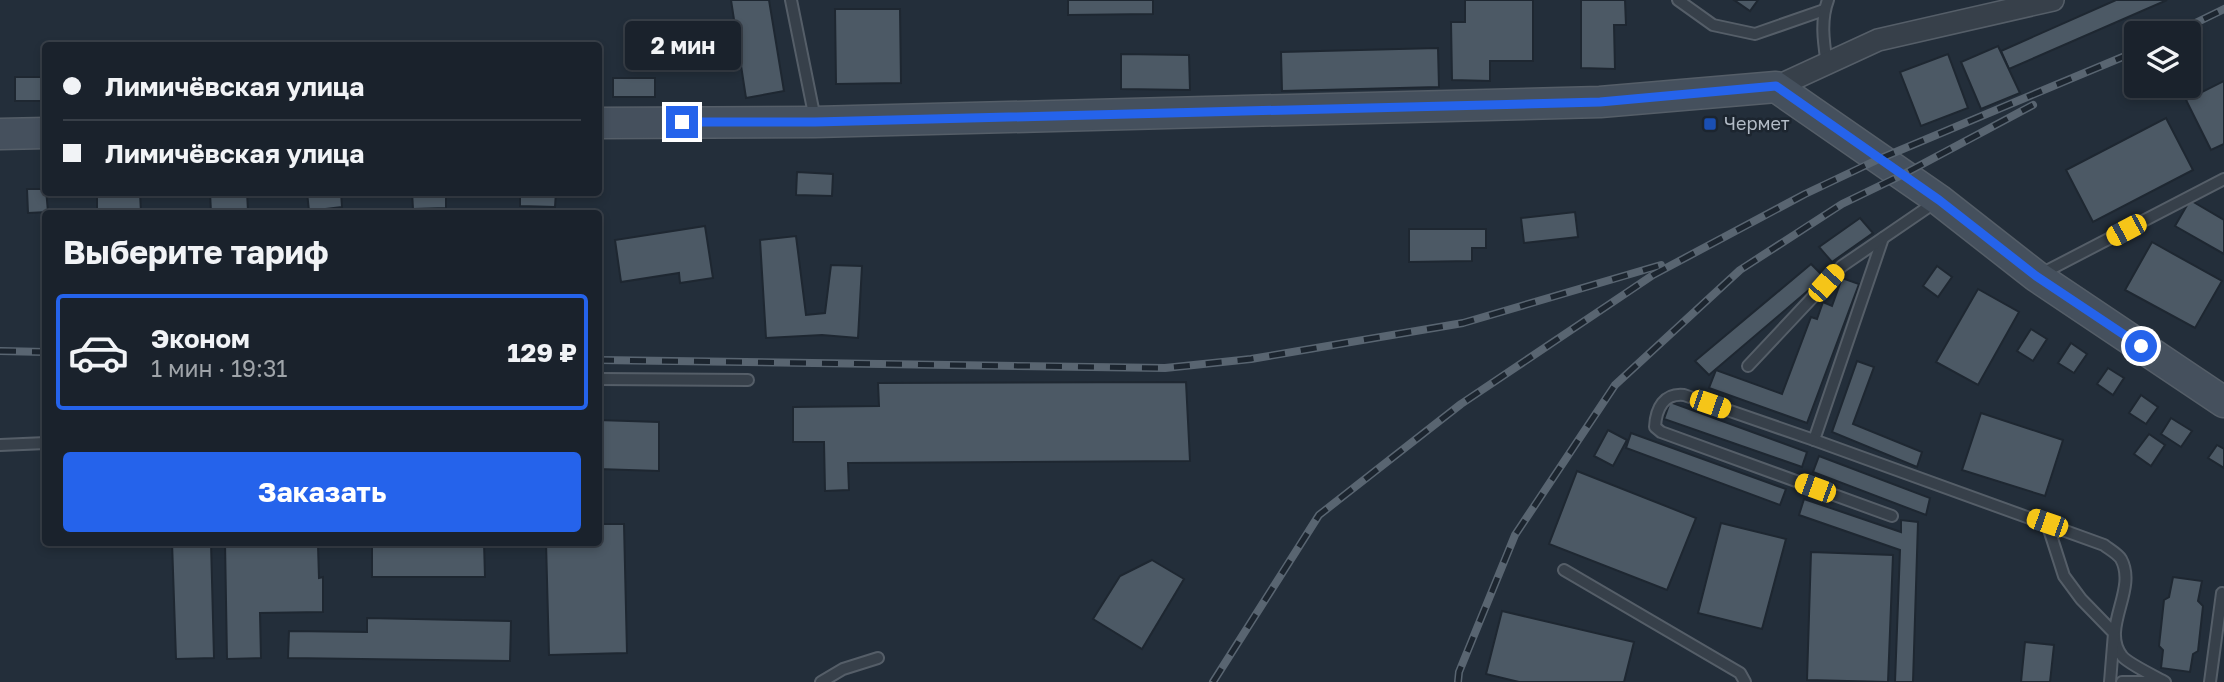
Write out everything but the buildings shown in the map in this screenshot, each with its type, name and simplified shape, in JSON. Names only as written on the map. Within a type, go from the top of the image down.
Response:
[{"type":"main road","points":[[602,123],[815,122],[1600,102],[1776,86],[1939,200],[2036,276],[2224,402]]},
{"type":"main road","points":[[0,134],[42,133]]},
{"type":"street","points":[[1776,86],[1878,40],[2053,0]]},
{"type":"lane","points":[[791,0],[815,122]]},
{"type":"lane","points":[[1678,0],[1713,25],[1755,34],[1826,5],[1824,38],[1827,65]]},
{"type":"lane","points":[[2036,276],[2224,179]]},
{"type":"lane","points":[[1748,366],[1842,265],[1939,200]]},
{"type":"lane","points":[[1814,440],[1883,238]]},
{"type":"lane","points":[[602,379],[748,380]]},
{"type":"lane","points":[[1892,516],[1661,432],[1655,427],[1655,416],[1663,400],[1673,394],[1684,395],[2104,545],[2120,558],[2125,575],[2125,592],[2114,633],[2110,682]]},
{"type":"lane","points":[[0,445],[42,443]]},
{"type":"lane","points":[[2047,523],[2064,576],[2081,599],[2114,633],[2122,657],[2165,682]]},
{"type":"lane","points":[[1564,570],[1740,673],[1745,682]]},
{"type":"lane","points":[[2210,682],[2222,593]]},
{"type":"lane","points":[[821,682],[843,669],[878,658]]},
{"type":"lane","points":[[2122,682],[2165,682]]},
{"type":"railway","points":[[2200,21],[2224,9]]},
{"type":"railway","points":[[1213,682],[1319,515],[1461,404],[1653,275],[1805,194],[1879,159],[2124,56]]},
{"type":"railway","points":[[1458,682],[1459,672],[1515,535],[1615,385],[1740,270],[1842,204],[2033,105]]},
{"type":"railway","points":[[602,360],[1165,368],[1251,359],[1463,323],[1661,265]]},
{"type":"railway","points":[[0,351],[42,352]]},
{"type":"place","name":"Чермет","points":[[1710,124]]},
{"type":"route","points":[[682,122],[815,122],[1600,102],[1776,86],[1939,200],[2036,276],[2141,346]]}]
